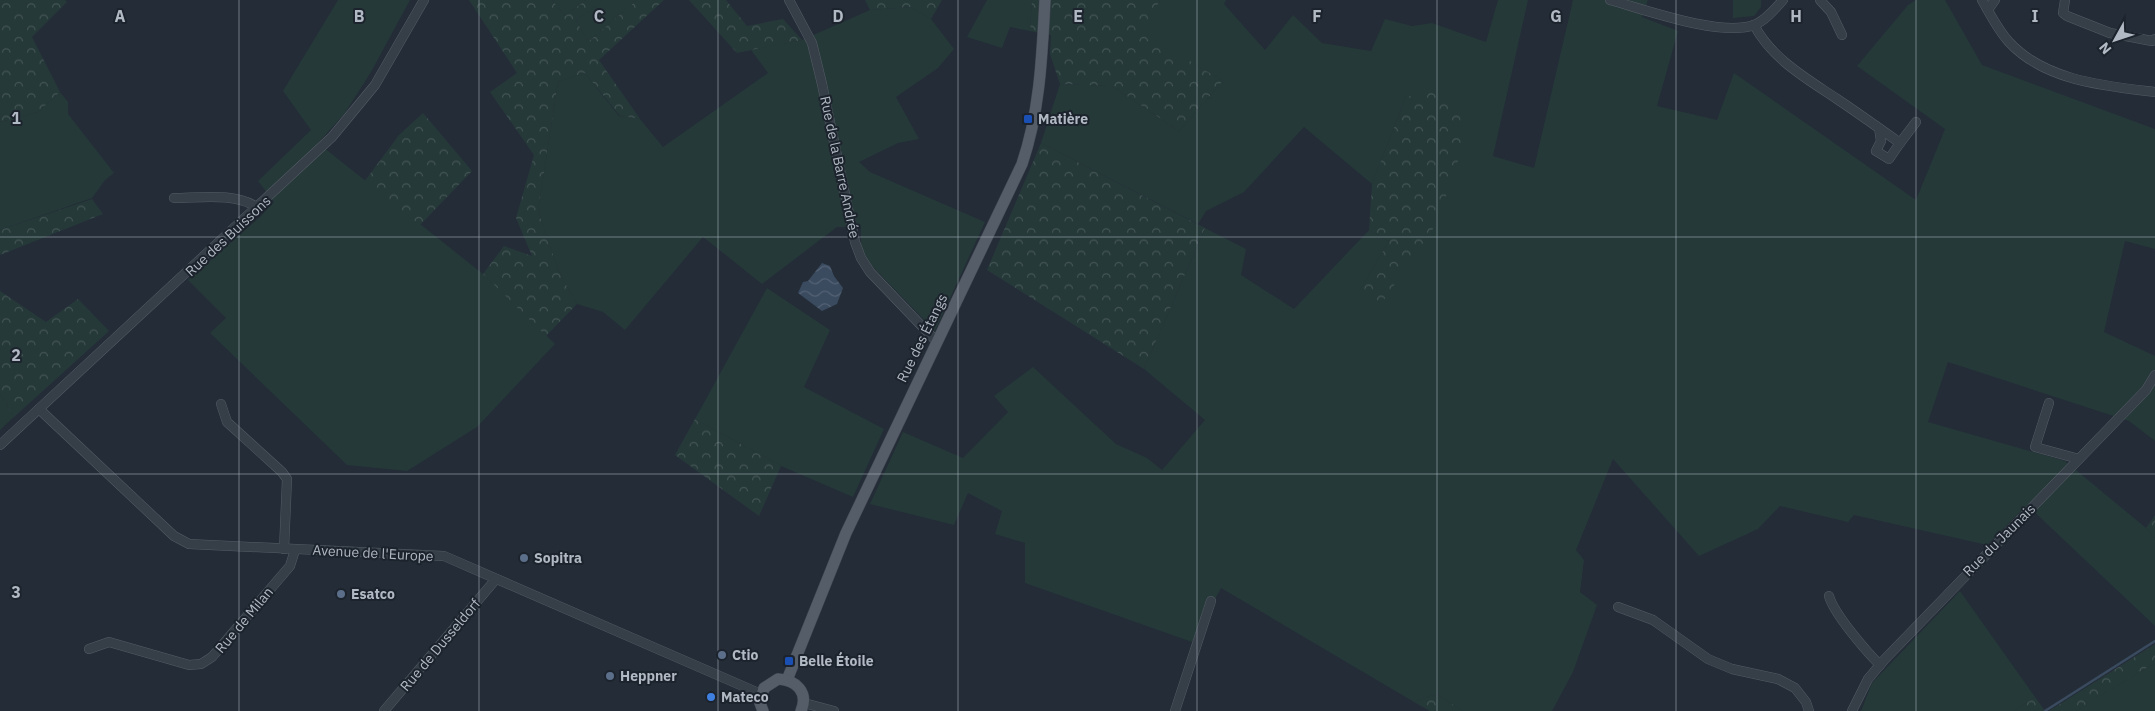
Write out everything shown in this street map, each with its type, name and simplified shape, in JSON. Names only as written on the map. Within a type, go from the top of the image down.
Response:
[{"type":"main road","name":"Rue des Étangs","points":[[787,680],[846,533],[1018,172],[1028,146],[1038,99],[1044,0]]},
{"type":"main road","points":[[763,711],[760,703],[762,694],[770,682],[778,679],[787,680],[801,690],[803,707]]},
{"type":"street","name":"Rue des Buissons","points":[[0,445],[318,152],[360,106],[424,0]]},
{"type":"street","name":"Rue de la Barre Andrée","points":[[789,0],[812,43],[854,242],[870,272],[937,342]]},
{"type":"street","points":[[1610,0],[1704,25],[1732,29],[1754,25],[1783,0]]},
{"type":"street","points":[[1820,0],[1830,12],[1842,35]]},
{"type":"street","points":[[1982,0],[2008,41],[2019,52],[2043,68],[2072,78],[2155,92]]},
{"type":"street","points":[[1988,10],[1995,0]]},
{"type":"street","points":[[2065,0],[2063,12],[2067,16],[2110,33],[2152,41],[2155,39]]},
{"type":"street","points":[[1754,25],[1762,40],[1800,75],[1900,143]]},
{"type":"street","points":[[1879,128],[1881,141],[1876,151],[1889,159],[1916,122]]},
{"type":"street","points":[[174,198],[229,199],[251,203],[258,208]]},
{"type":"street","name":"Rue du Jaunais","points":[[1852,711],[1858,694],[1880,665],[2146,390],[2155,375]]},
{"type":"street","points":[[2049,403],[2035,447],[2079,460]]},
{"type":"street","points":[[220,404],[228,422],[282,472],[287,479],[284,549]]},
{"type":"street","name":"Avenue de l'Europe","points":[[39,409],[174,536],[189,544],[444,556],[762,694]]},
{"type":"street","name":"Rue de Milan","points":[[88,649],[109,642],[189,664],[201,664],[212,657],[290,566],[295,550]]},
{"type":"street","name":"Rue de Dusseldorf","points":[[384,711],[496,579]]},
{"type":"street","points":[[1829,596],[1838,615],[1880,665]]},
{"type":"street","points":[[1175,711],[1211,601]]},
{"type":"street","points":[[1618,607],[1652,620],[1708,658],[1732,669],[1778,679],[1795,688],[1806,702],[1809,711]]},
{"type":"street","points":[[803,707],[834,711]]},
{"type":"green space","points":[[0,0],[65,0],[67,2],[32,37],[60,92],[38,112],[0,122]]},
{"type":"green space","points":[[338,0],[410,0],[371,72],[345,113],[318,143],[483,274],[555,344],[477,427],[407,471],[347,465],[210,333],[226,318],[188,280],[260,217],[274,202],[258,181],[311,130],[283,91]]},
{"type":"green space","points":[[469,0],[552,0],[565,16],[586,0],[604,0],[576,20],[588,42],[637,0],[664,0],[599,60],[640,119],[620,116],[585,73],[558,82],[538,211],[559,272],[577,304],[546,336],[483,274],[504,246],[532,256],[516,218],[534,155],[490,92],[517,73]]},
{"type":"green space","points":[[552,0],[586,0],[565,16]]},
{"type":"green space","points":[[604,0],[637,0],[588,42],[576,20]]},
{"type":"green space","points":[[689,0],[726,0],[747,26],[783,19],[802,40],[737,53]]},
{"type":"green space","points":[[865,0],[942,0],[931,19],[911,7],[870,10]]},
{"type":"green space","points":[[987,0],[1032,0],[1030,31],[1010,27],[1002,48],[967,37]]},
{"type":"green space","points":[[1032,0],[1160,0],[1144,33],[1223,81],[1179,131],[1112,86],[1060,84],[1050,54],[1051,35],[1030,31]]},
{"type":"green space","points":[[1160,0],[1226,0],[1224,4],[1265,50],[1293,15],[1322,43],[1371,51],[1385,19],[1412,26],[1432,23],[1486,42],[1498,0],[1528,0],[1493,156],[1534,168],[1573,0],[1648,0],[1642,17],[1678,31],[1657,106],[1717,120],[1734,73],[1916,200],[1945,129],[1857,66],[1908,5],[1916,0],[1945,0],[1982,65],[2155,129],[2155,249],[2125,241],[2104,332],[2155,356],[2155,441],[2129,421],[1948,362],[1928,422],[2065,461],[2146,528],[2155,538],[2155,626],[2027,505],[1987,545],[1854,515],[1848,522],[1780,506],[1758,529],[1699,556],[1613,459],[1576,550],[1584,560],[1580,592],[1597,605],[1573,672],[1552,711],[1463,711],[1436,694],[1414,702],[1221,588],[1192,642],[1025,583],[1025,543],[995,534],[1002,511],[968,493],[954,525],[870,504],[903,432],[963,458],[1008,412],[994,396],[1033,367],[1116,444],[1147,458],[1162,470],[1205,420],[1144,369],[1205,228],[1246,249],[1241,275],[1294,309],[1369,230],[1389,241],[1359,292],[1437,223],[1406,97],[1372,184],[1304,127],[1244,192],[1206,211],[1198,224],[1041,143],[1060,84],[1112,86],[1179,131],[1223,81],[1143,33]]},
{"type":"green space","points":[[1733,0],[1761,0],[1761,7],[1754,16],[1733,18]]},
{"type":"green space","points":[[911,7],[931,19],[954,49],[938,68],[896,97],[919,139],[898,143],[859,162],[870,172],[985,222],[935,331],[868,262],[861,247],[861,227],[837,227],[762,284],[703,237],[625,330],[603,312],[577,304],[559,272],[538,211],[558,82],[585,73],[619,116],[640,119],[663,147],[768,73],[751,50],[802,40],[870,10]]},
{"type":"green space","points":[[1435,91],[1458,108],[1465,140],[1437,223],[1379,307],[1359,292],[1389,241],[1369,230],[1372,184],[1406,97]]},
{"type":"green space","points":[[60,92],[68,102],[68,114],[114,173],[105,180],[92,198],[0,230],[0,122],[38,112]]},
{"type":"green space","points":[[423,113],[472,171],[420,225],[364,182],[399,135]]},
{"type":"green space","points":[[1041,143],[1205,228],[1144,369],[987,270]]},
{"type":"green space","points":[[92,199],[103,214],[0,255],[0,230]]},
{"type":"green space","points":[[767,288],[830,330],[804,387],[884,429],[853,497],[781,466],[695,419]]},
{"type":"green space","points":[[0,291],[46,322],[78,299],[109,331],[14,417],[0,394]]},
{"type":"green space","points":[[0,394],[14,417],[0,430]]},
{"type":"green space","points":[[695,419],[781,466],[759,516],[675,455]]},
{"type":"green space","points":[[2155,515],[2155,538],[2146,528]]},
{"type":"green space","points":[[1960,591],[2035,697],[2014,711],[1861,711],[1872,683]]},
{"type":"green space","points":[[2155,644],[2155,663],[2075,711],[2049,711]]},
{"type":"green space","points":[[2155,663],[2155,711],[2075,711],[2078,709]]},
{"type":"green space","points":[[1436,694],[1463,711],[1430,711],[1414,702]]},
{"type":"green space","points":[[2035,697],[2045,711],[2014,711]]},
{"type":"water","points":[[822,263],[830,266],[834,276],[843,288],[837,304],[822,311],[798,293],[803,282],[808,281]]},
{"type":"waterway","points":[[2045,711],[2155,641]]},
{"type":"place","name":"Matière","points":[[1028,119]]},
{"type":"place","name":"Sopitra","points":[[524,558]]},
{"type":"place","name":"Esatco","points":[[341,594]]},
{"type":"place","name":"Ctio","points":[[722,655]]},
{"type":"place","name":"Belle Étoile","points":[[789,661]]},
{"type":"place","name":"Heppner","points":[[610,676]]},
{"type":"place","name":"Mateco","points":[[711,697]]}]
